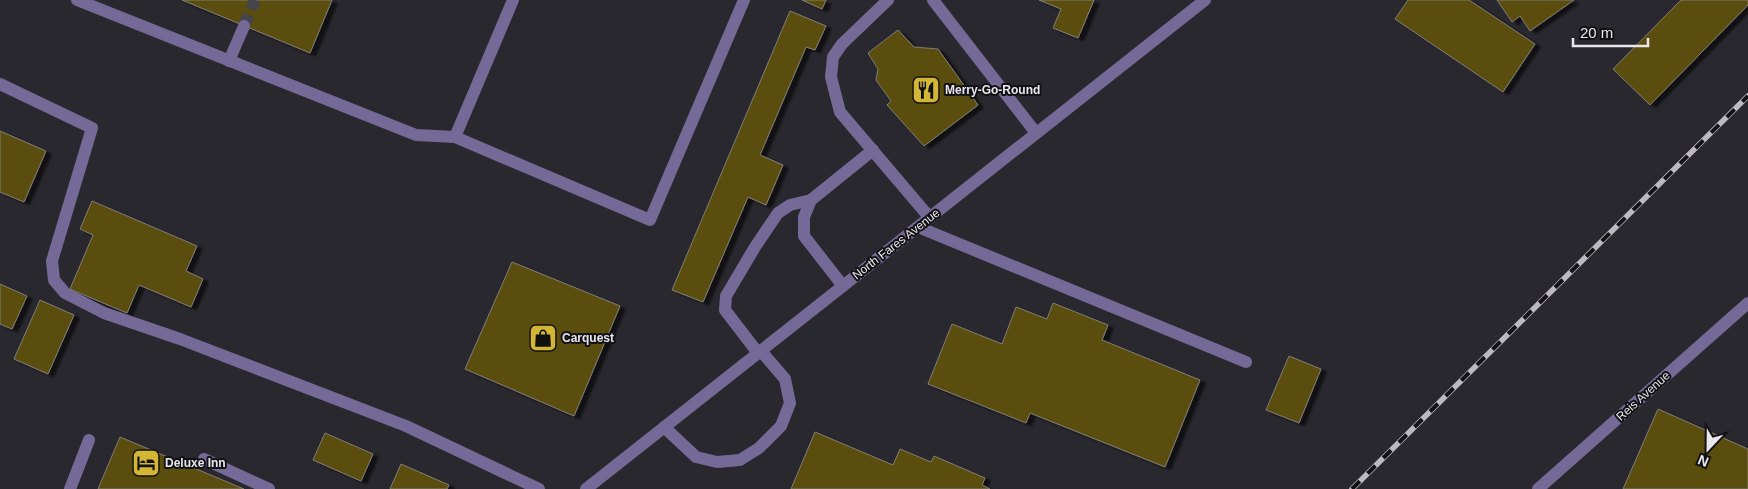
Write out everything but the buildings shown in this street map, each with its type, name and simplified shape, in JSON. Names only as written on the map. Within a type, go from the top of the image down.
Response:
[{"type":"street","points":[[77,0],[416,135],[455,137],[650,220],[744,0]]},
{"type":"street","points":[[455,137],[513,0]]},
{"type":"street","points":[[888,0],[842,44],[833,57],[831,77],[840,112],[930,218]]},
{"type":"street","points":[[933,0],[1036,133]]},
{"type":"street","name":"North Fares Avenue","points":[[586,489],[1205,0]]},
{"type":"street","points":[[229,61],[244,26]]},
{"type":"street","points":[[0,84],[92,128],[52,261],[54,280],[65,293],[104,313],[180,338],[406,426],[539,489]]},
{"type":"street","points":[[664,427],[696,457],[717,462],[740,460],[759,448],[781,426],[790,404],[785,380],[725,310],[726,296],[755,246],[778,213],[790,205],[811,200],[873,150]]},
{"type":"street","points":[[811,200],[804,217],[804,236],[843,286]]},
{"type":"street","points":[[918,227],[1246,362]]},
{"type":"street","name":"Reis Avenue","points":[[1538,489],[1748,303]]},
{"type":"street","points":[[70,489],[89,440]]},
{"type":"street","points":[[204,459],[269,489]]},
{"type":"tunnel","points":[[244,26],[255,0]]},
{"type":"railway","points":[[1352,489],[1748,96]]},
{"type":"place","name":"Merry-Go-Round","points":[[926,90]]},
{"type":"place","name":"Carquest","points":[[543,338]]},
{"type":"place","name":"Deluxe Inn","points":[[146,463]]}]
